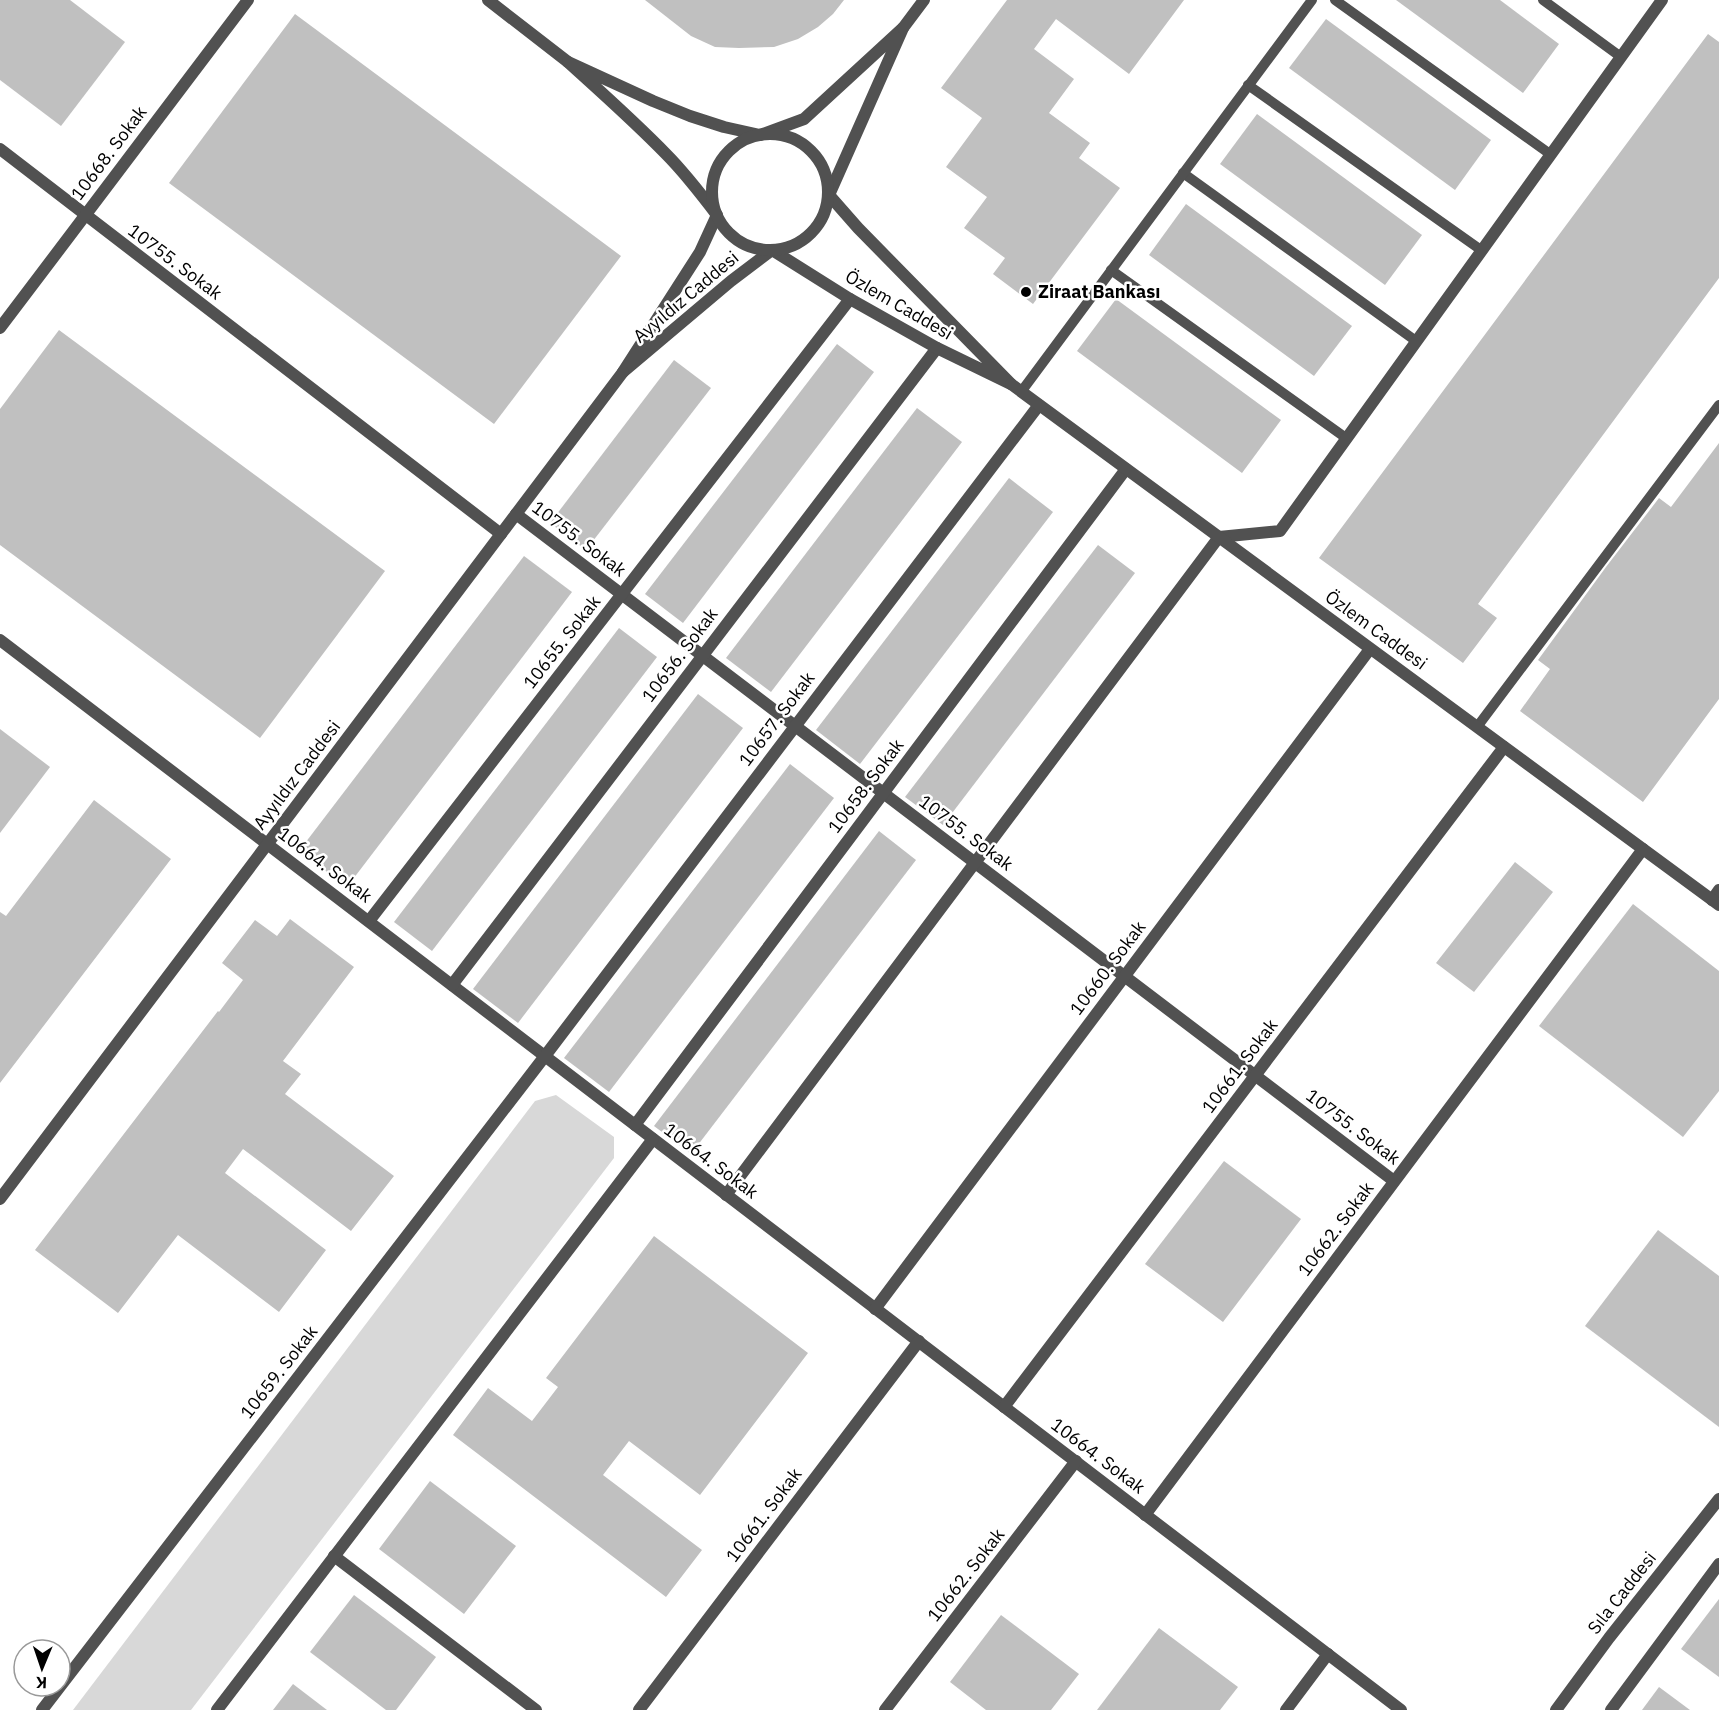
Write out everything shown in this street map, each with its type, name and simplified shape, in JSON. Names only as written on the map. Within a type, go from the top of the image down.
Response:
[{"type":"street","name":"10668. Sokak","points":[[0,328],[248,0]]},
{"type":"street","points":[[488,0],[568,62],[633,122],[693,184],[726,230],[739,241],[755,248],[772,250],[789,247],[804,239],[817,227],[903,27]]},
{"type":"street","points":[[717,215],[712,198],[713,181],[718,164],[729,150],[743,140],[804,119],[903,27],[924,0]]},
{"type":"street","points":[[726,1194],[1219,537],[1280,531],[1662,0]]},
{"type":"street","points":[[568,62],[690,116],[760,135],[777,134],[794,139],[809,148],[820,162],[827,178],[829,195]]},
{"type":"street","name":"10755. Sokak","points":[[0,148],[501,534]]},
{"type":"street","name":"Özlem Caddesi","points":[[829,195],[858,228],[1016,388],[1643,849],[1717,898]]},
{"type":"street","name":"Ayyıldız Caddesi","points":[[2,1192],[268,844],[623,372],[700,252],[717,215]]},
{"type":"street","name":"Özlem Caddesi","points":[[772,250],[850,299],[937,348],[1016,388]]},
{"type":"street","name":"Ayyıldız Caddesi","points":[[623,372],[731,281],[772,250]]},
{"type":"street","name":"10655. Sokak","points":[[369,921],[850,299]]},
{"type":"street","name":"10656. Sokak","points":[[452,985],[937,348]]},
{"type":"street","name":"10657. Sokak","points":[[544,1056],[1039,405]]},
{"type":"street","name":"10658. Sokak","points":[[635,1125],[1126,469]]},
{"type":"street","name":"10755. Sokak","points":[[516,514],[1394,1181]]},
{"type":"street","name":"10664. Sokak","points":[[0,640],[1401,1710]]},
{"type":"street","name":"10660. Sokak","points":[[875,1309],[1370,649]]},
{"type":"street","name":"10661. Sokak","points":[[1004,1407],[1504,747]]},
{"type":"street","name":"10662. Sokak","points":[[1145,1515],[1643,849]]},
{"type":"street","name":"10659. Sokak","points":[[42,1710],[544,1056]]},
{"type":"street","points":[[217,1710],[653,1139]]},
{"type":"street","name":"10661. Sokak","points":[[639,1710],[919,1341]]},
{"type":"street","name":"10662. Sokak","points":[[885,1710],[1076,1461]]},
{"type":"street","name":"Sıla Caddesi","points":[[1556,1710],[1609,1638],[1719,1499]]},
{"type":"street","points":[[334,1556],[536,1710]]},
{"type":"street","points":[[1611,1710],[1719,1564]]},
{"type":"street","points":[[1286,1710],[1328,1654]]},
{"type":"lane","points":[[1016,388],[1111,270],[1312,0]]},
{"type":"lane","points":[[1335,0],[1550,154]]},
{"type":"lane","points":[[1543,0],[1621,57]]},
{"type":"lane","points":[[1248,85],[1481,250]]},
{"type":"lane","points":[[1183,173],[1416,341]]},
{"type":"lane","points":[[1111,270],[1346,438]]},
{"type":"lane","points":[[1477,727],[1719,405]]},
{"type":"shaded area","points":[[556,1095],[614,1137],[614,1158],[191,1710],[73,1710],[535,1101]]},
{"type":"building","points":[[0,0],[70,0],[125,42],[61,126],[0,80]]},
{"type":"building","points":[[645,0],[844,0],[818,27],[798,39],[774,47],[739,48],[715,47],[691,36]]},
{"type":"building","points":[[1007,0],[1184,0],[1129,74],[1056,19],[1034,49],[1074,79],[1049,113],[1090,143],[1079,158],[1120,188],[1033,304],[993,274],[1005,258],[964,228],[987,197],[946,167],[982,118],[941,88]]},
{"type":"building","points":[[1396,0],[1500,0],[1559,44],[1523,93]]},
{"type":"building","points":[[295,14],[621,256],[494,424],[169,183]]},
{"type":"building","points":[[1326,19],[1491,140],[1455,190],[1289,68]]},
{"type":"building","points":[[1708,34],[1719,42],[1719,278],[1478,604],[1497,618],[1463,663],[1319,558]]},
{"type":"building","points":[[1257,114],[1422,235],[1385,285],[1220,164]]},
{"type":"building","points":[[1186,204],[1352,326],[1314,376],[1149,255]]},
{"type":"building","points":[[1116,299],[1281,420],[1242,473],[1077,351]]},
{"type":"building","points":[[59,330],[385,571],[260,738],[0,545],[0,409]]},
{"type":"building","points":[[837,344],[874,372],[683,623],[645,594]]},
{"type":"building","points":[[674,360],[711,388],[586,550],[550,523]]},
{"type":"building","points":[[917,408],[962,442],[771,692],[726,658]]},
{"type":"building","points":[[1719,443],[1719,699],[1643,802],[1520,711],[1550,669],[1538,660],[1606,567],[1659,498],[1671,507]]},
{"type":"building","points":[[1009,478],[1053,512],[860,764],[816,730]]},
{"type":"building","points":[[1098,545],[1135,573],[943,825],[905,797]]},
{"type":"building","points":[[524,556],[572,592],[347,887],[299,851]]},
{"type":"building","points":[[619,628],[657,657],[432,951],[394,922]]},
{"type":"building","points":[[698,694],[743,728],[518,1023],[473,989]]},
{"type":"building","points":[[0,729],[50,767],[0,833]]},
{"type":"building","points":[[790,764],[834,798],[609,1092],[564,1058]]},
{"type":"building","points":[[94,800],[171,859],[0,1083],[0,912],[6,916]]},
{"type":"building","points":[[879,831],[916,860],[691,1154],[654,1126]]},
{"type":"building","points":[[1515,862],[1553,892],[1474,992],[1436,963]]},
{"type":"building","points":[[1633,904],[1719,971],[1719,1091],[1683,1137],[1539,1026]]},
{"type":"building","points":[[290,919],[354,967],[283,1061],[301,1074],[285,1094],[394,1176],[351,1231],[243,1149],[225,1173],[326,1250],[279,1312],[178,1235],[118,1313],[35,1250],[243,980],[222,963],[255,920],[277,936]]},
{"type":"building","points":[[1224,1161],[1301,1219],[1223,1322],[1145,1264]]},
{"type":"building","points":[[1658,1230],[1719,1276],[1719,1427],[1585,1326]]},
{"type":"building","points":[[654,1236],[808,1353],[700,1495],[629,1441],[603,1475],[702,1550],[666,1597],[453,1435],[488,1388],[532,1421],[558,1387],[546,1378]]},
{"type":"building","points":[[430,1481],[516,1546],[464,1614],[379,1549]]},
{"type":"building","points":[[354,1595],[436,1657],[396,1710],[386,1710],[310,1652]]},
{"type":"building","points":[[1719,1599],[1719,1677],[1681,1649]]},
{"type":"building","points":[[1001,1615],[1079,1674],[1051,1710],[986,1710],[950,1682]]},
{"type":"building","points":[[1159,1628],[1238,1687],[1220,1710],[1097,1710]]},
{"type":"building","points":[[293,1684],[327,1710],[273,1710]]},
{"type":"building","points":[[1659,1687],[1690,1710],[1642,1710]]},
{"type":"place","name":"Ziraat Bankası","points":[[1026,292]]}]
